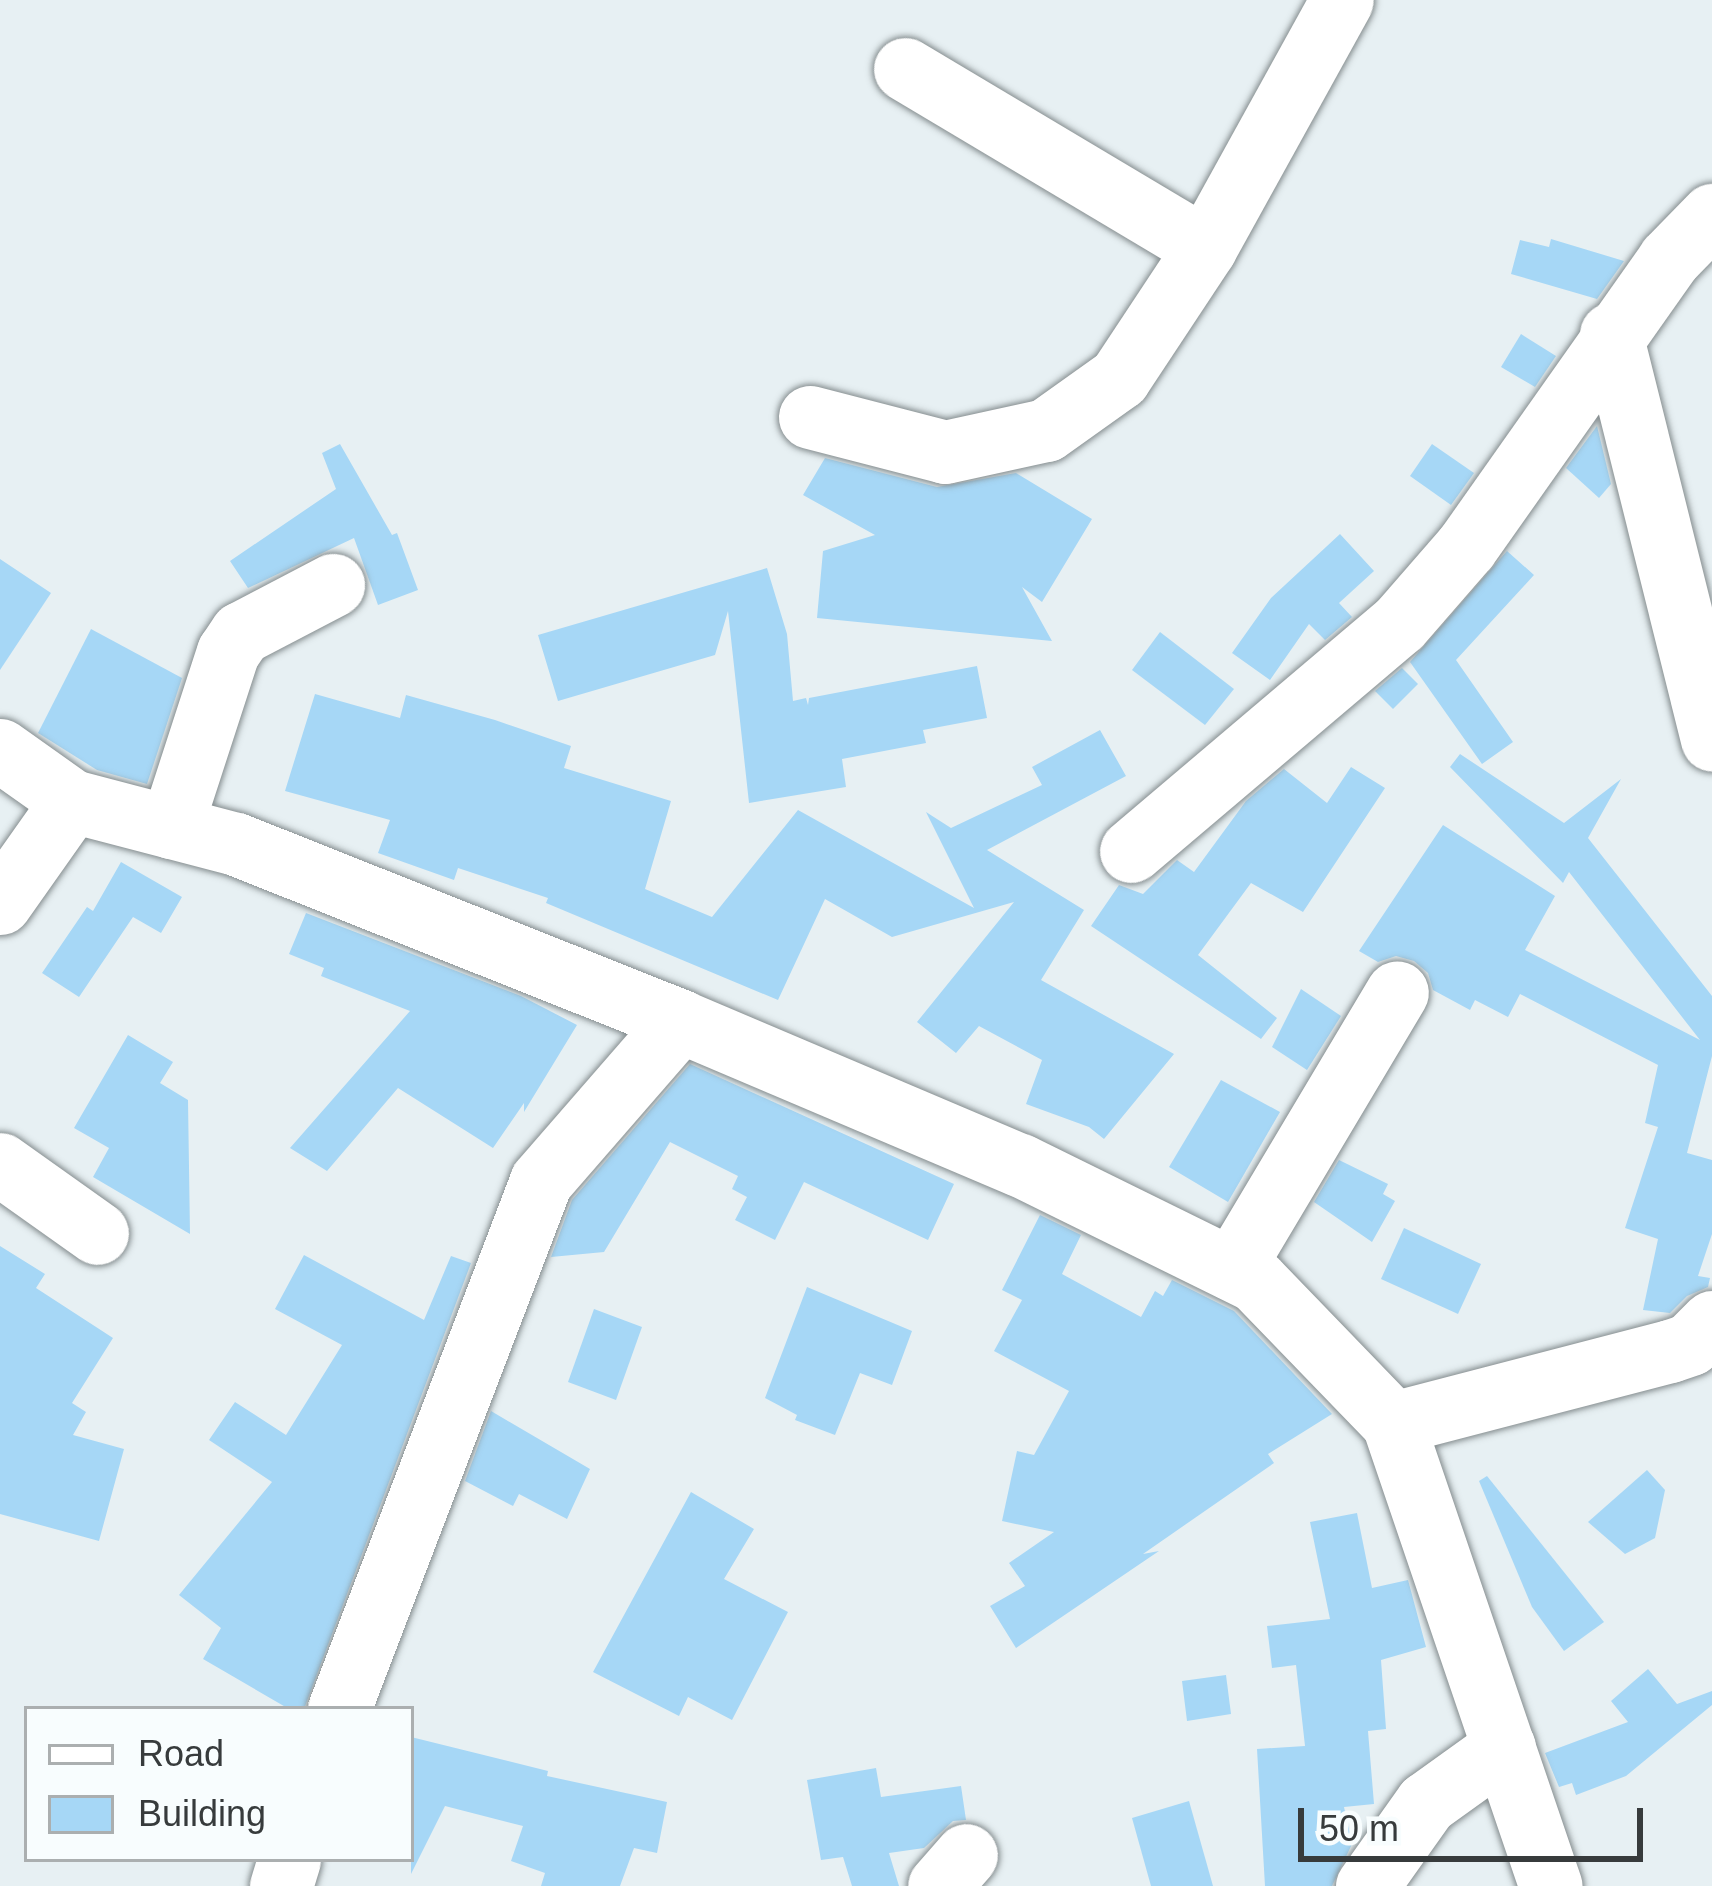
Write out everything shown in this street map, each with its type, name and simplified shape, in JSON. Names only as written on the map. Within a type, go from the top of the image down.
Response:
[{"type":"street","points":[[810,417],[945,452],[1046,430],[1119,378],[1154,332],[1205,248],[1342,0]]},
{"type":"street","points":[[905,69],[1205,248]]},
{"type":"street","points":[[1131,851],[1399,624],[1466,547],[1611,334],[1669,259],[1712,215]]},
{"type":"street","points":[[1611,334],[1712,740]]},
{"type":"street","points":[[171,827],[228,652],[242,633],[333,585]]},
{"type":"street","points":[[0,751],[72,801],[236,844],[680,1022],[1020,1165],[1256,1281],[1393,1423],[1551,1886]]},
{"type":"street","points":[[0,903],[72,801]]},
{"type":"street","points":[[1232,1269],[1397,992]]},
{"type":"street","points":[[340,1706],[541,1181],[680,1022]]},
{"type":"street","points":[[0,1164],[97,1233]]},
{"type":"street","points":[[1393,1423],[1670,1351],[1690,1344],[1712,1322]]},
{"type":"street","points":[[1367,1886],[1426,1803],[1504,1747]]},
{"type":"building","points":[[1551,239],[1624,261],[1597,299],[1511,274],[1520,240],[1549,247]]},
{"type":"building","points":[[1521,334],[1556,356],[1535,387],[1501,367]]},
{"type":"building","points":[[1597,426],[1611,484],[1599,498],[1566,468]]},
{"type":"building","points":[[340,444],[392,535],[397,533],[418,590],[378,605],[354,538],[248,588],[230,561],[336,489],[322,453]]},
{"type":"building","points":[[1432,444],[1474,473],[1451,505],[1410,476]]},
{"type":"building","points":[[825,458],[937,487],[1016,473],[1092,519],[1042,602],[1022,587],[1052,641],[817,618],[823,551],[875,535],[803,495]]},
{"type":"building","points":[[1340,534],[1374,571],[1339,603],[1352,617],[1325,640],[1309,624],[1270,680],[1232,653],[1271,598]]},
{"type":"building","points":[[1507,551],[1534,575],[1456,660],[1513,742],[1482,764],[1410,662]]},
{"type":"building","points":[[0,559],[51,593],[0,670]]},
{"type":"building","points":[[767,568],[787,634],[793,701],[806,698],[808,705],[809,698],[977,666],[987,718],[923,730],[926,743],[842,759],[846,787],[749,803],[728,611],[715,655],[558,701],[538,635]]},
{"type":"building","points":[[91,629],[182,678],[147,784],[97,770],[38,733]]},
{"type":"building","points":[[1160,632],[1234,689],[1205,725],[1132,670]]},
{"type":"building","points":[[1402,668],[1418,684],[1393,709],[1375,691]]},
{"type":"building","points":[[315,694],[400,718],[406,695],[495,720],[571,746],[564,768],[671,801],[645,889],[712,917],[798,810],[974,908],[926,812],[951,828],[1042,785],[1032,767],[1100,730],[1126,776],[987,850],[1084,910],[1041,980],[1174,1054],[1104,1139],[1089,1127],[1026,1104],[1042,1060],[979,1026],[956,1053],[917,1022],[1014,902],[892,937],[825,899],[778,1000],[546,903],[548,898],[458,868],[454,880],[378,853],[390,820],[285,791]]},
{"type":"building","points":[[1460,754],[1564,823],[1621,779],[1588,838],[1712,996],[1712,1056],[1687,1153],[1712,1160],[1712,1234],[1698,1276],[1710,1278],[1708,1287],[1687,1296],[1670,1313],[1643,1310],[1658,1239],[1625,1228],[1658,1127],[1645,1123],[1658,1065],[1520,994],[1508,1017],[1475,1000],[1470,1010],[1433,990],[1428,973],[1414,961],[1396,956],[1378,962],[1359,951],[1443,825],[1555,896],[1525,950],[1700,1040],[1569,872],[1563,883],[1450,767]]},
{"type":"building","points":[[1351,767],[1385,788],[1303,912],[1251,883],[1198,955],[1277,1018],[1261,1039],[1091,926],[1119,885],[1143,894],[1177,860],[1194,872],[1246,801],[1284,769],[1327,803]]},
{"type":"building","points":[[121,862],[182,897],[161,933],[133,917],[79,997],[42,973],[87,907],[93,911]]},
{"type":"building","points":[[306,913],[521,996],[577,1025],[524,1112],[524,1103],[493,1148],[398,1088],[327,1171],[290,1148],[410,1011],[321,976],[324,968],[289,954]]},
{"type":"building","points":[[1301,989],[1341,1016],[1307,1070],[1272,1047]]},
{"type":"building","points":[[128,1035],[173,1062],[160,1083],[188,1100],[190,1234],[93,1177],[109,1148],[74,1128]]},
{"type":"building","points":[[690,1064],[954,1184],[928,1240],[804,1182],[775,1240],[735,1220],[747,1197],[732,1189],[738,1176],[670,1142],[604,1252],[551,1257],[572,1200]]},
{"type":"building","points":[[1221,1080],[1280,1112],[1228,1202],[1169,1167]]},
{"type":"building","points":[[1339,1160],[1388,1184],[1383,1194],[1395,1201],[1372,1242],[1314,1202]]},
{"type":"building","points":[[1040,1215],[1081,1235],[1062,1274],[1141,1317],[1155,1291],[1163,1296],[1172,1280],[1234,1311],[1332,1414],[1268,1454],[1274,1463],[1143,1554],[1159,1551],[1016,1648],[990,1606],[1025,1586],[1009,1563],[1054,1532],[1002,1521],[1017,1451],[1034,1455],[1069,1391],[994,1351],[1022,1300],[1002,1290]]},
{"type":"building","points":[[1404,1228],[1481,1264],[1458,1314],[1381,1279]]},
{"type":"building","points":[[0,1246],[45,1274],[36,1288],[113,1338],[72,1403],[86,1412],[73,1435],[124,1449],[99,1541],[0,1514]]},
{"type":"building","points":[[304,1255],[424,1320],[451,1256],[471,1263],[305,1706],[284,1706],[203,1659],[221,1628],[179,1595],[272,1482],[209,1440],[235,1402],[286,1435],[342,1345],[275,1309]]},
{"type":"building","points":[[807,1287],[912,1331],[892,1385],[860,1373],[835,1435],[795,1420],[797,1415],[765,1398]]},
{"type":"building","points":[[594,1309],[642,1327],[616,1400],[568,1382]]},
{"type":"building","points":[[491,1411],[590,1469],[567,1519],[519,1494],[513,1506],[465,1481]]},
{"type":"building","points":[[1647,1470],[1665,1490],[1655,1538],[1625,1554],[1588,1522]]},
{"type":"building","points":[[1487,1476],[1604,1622],[1564,1651],[1532,1607],[1479,1481]]},
{"type":"building","points":[[691,1492],[754,1529],[724,1579],[788,1612],[732,1720],[688,1697],[679,1716],[593,1672]]},
{"type":"building","points":[[1357,1513],[1372,1588],[1408,1580],[1426,1647],[1381,1660],[1386,1729],[1368,1731],[1374,1804],[1344,1807],[1352,1844],[1332,1886],[1265,1886],[1257,1749],[1305,1746],[1296,1665],[1272,1668],[1267,1626],[1330,1619],[1310,1522]]},
{"type":"building","points":[[1648,1669],[1677,1704],[1712,1691],[1712,1705],[1626,1776],[1576,1795],[1572,1783],[1559,1787],[1545,1753],[1628,1722],[1611,1701]]},
{"type":"building","points":[[1226,1675],[1231,1714],[1187,1721],[1182,1681]]},
{"type":"building","points":[[414,1738],[548,1771],[547,1776],[667,1802],[657,1853],[634,1848],[620,1886],[541,1886],[545,1873],[511,1861],[523,1826],[445,1806],[411,1874]]},
{"type":"building","points":[[876,1768],[881,1797],[961,1786],[966,1820],[953,1821],[924,1848],[889,1853],[899,1886],[852,1886],[843,1857],[821,1860],[807,1780]]},
{"type":"building","points":[[1189,1801],[1213,1886],[1151,1886],[1132,1818]]}]
